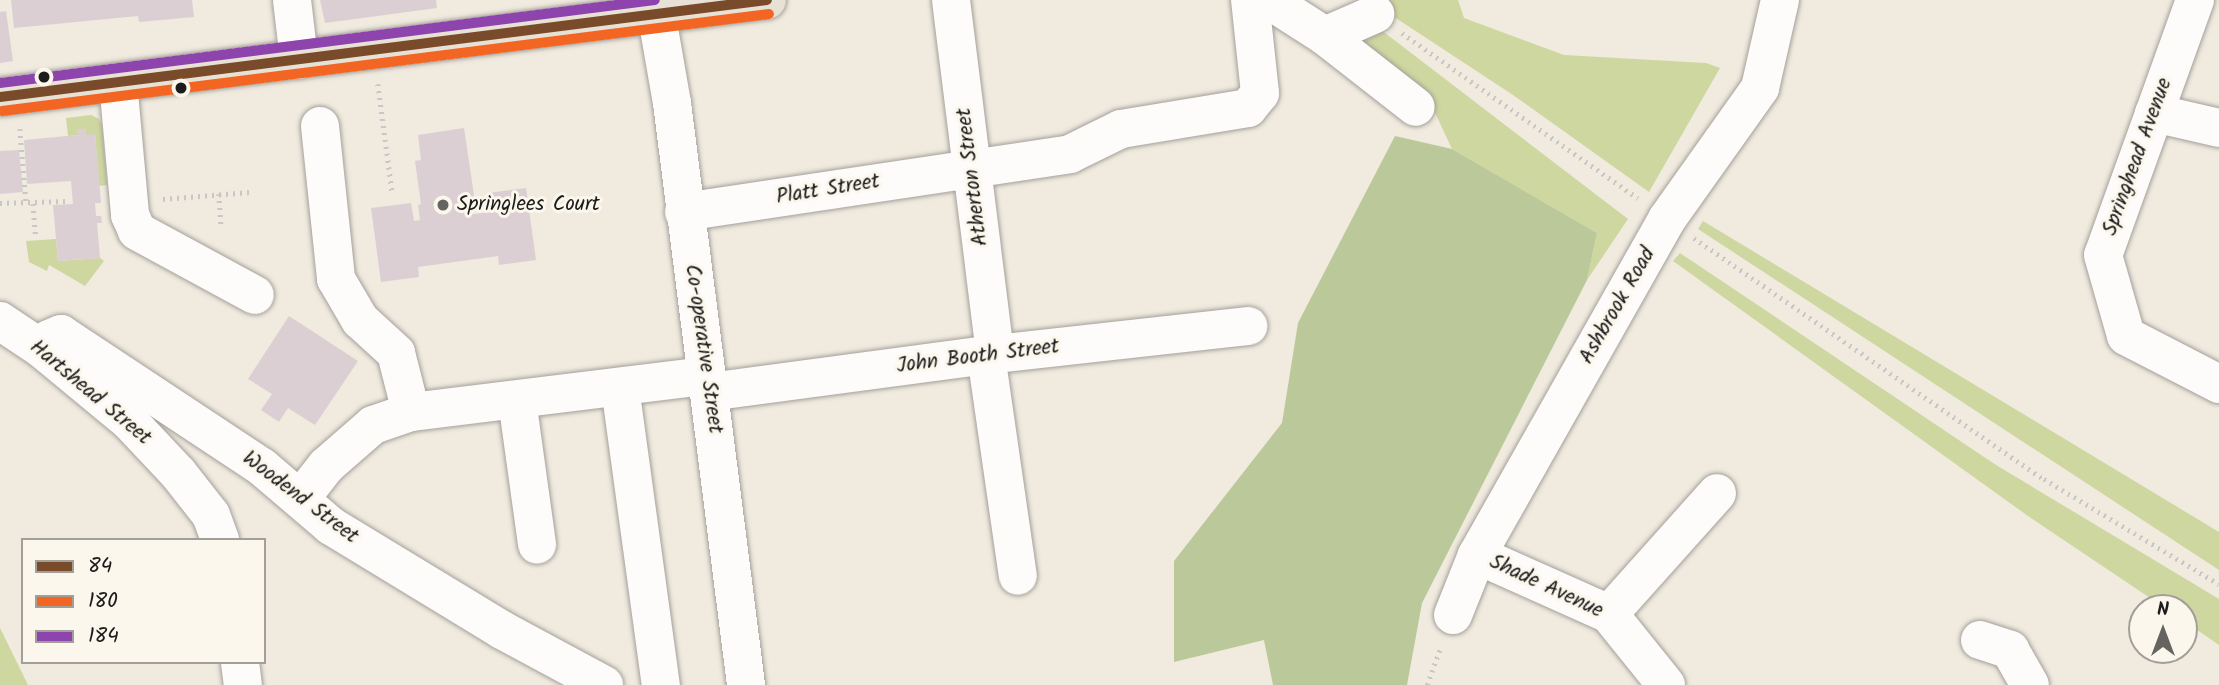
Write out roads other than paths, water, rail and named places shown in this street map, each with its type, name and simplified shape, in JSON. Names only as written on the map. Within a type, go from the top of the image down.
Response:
[{"type":"main road","points":[[9,107],[118,82],[299,60],[656,7],[767,0]]},
{"type":"street","points":[[292,0],[299,60]]},
{"type":"street","name":"Atherton Street","points":[[951,0],[989,306],[991,355],[1017,576]]},
{"type":"street","points":[[1252,0],[1272,2],[1325,36],[1416,107]]},
{"type":"street","name":"Platt Street","points":[[684,212],[1070,154],[1121,129],[1248,108],[1260,93],[1252,0]]},
{"type":"street","name":"Ashbrook Road","points":[[1453,615],[1477,555],[1667,219],[1760,88],[1780,0]]},
{"type":"street","name":"Springhead Avenue","points":[[2195,0],[2103,255],[2126,336],[2219,384]]},
{"type":"street","name":"Co-operative Street","points":[[656,7],[746,685]]},
{"type":"street","points":[[1325,36],[1375,14]]},
{"type":"street","points":[[118,82],[130,215],[137,231],[255,295]]},
{"type":"street","points":[[2154,113],[2219,128]]},
{"type":"street","points":[[320,126],[336,279],[360,320],[396,353],[411,412]]},
{"type":"street","name":"Hartshead Street","points":[[0,321],[41,349],[129,421],[178,473],[211,515],[219,538]]},
{"type":"street","name":"John Booth Street","points":[[301,498],[326,466],[373,425],[411,412],[636,385],[708,384],[1248,326]]},
{"type":"street","name":"Woodend Street","points":[[41,349],[49,340],[61,334],[262,467],[331,526],[502,630],[604,685]]},
{"type":"street","points":[[636,385],[661,685]]},
{"type":"street","points":[[533,398],[537,545]]},
{"type":"street","points":[[1609,614],[1717,493]]},
{"type":"street","name":"Shade Avenue","points":[[1477,555],[1609,614],[1667,685]]},
{"type":"street","points":[[1980,640],[2010,650],[2030,685]]},
{"type":"street","points":[[240,664],[243,685]]},
{"type":"place","name":"Springlees Court","points":[[443,205]]}]
